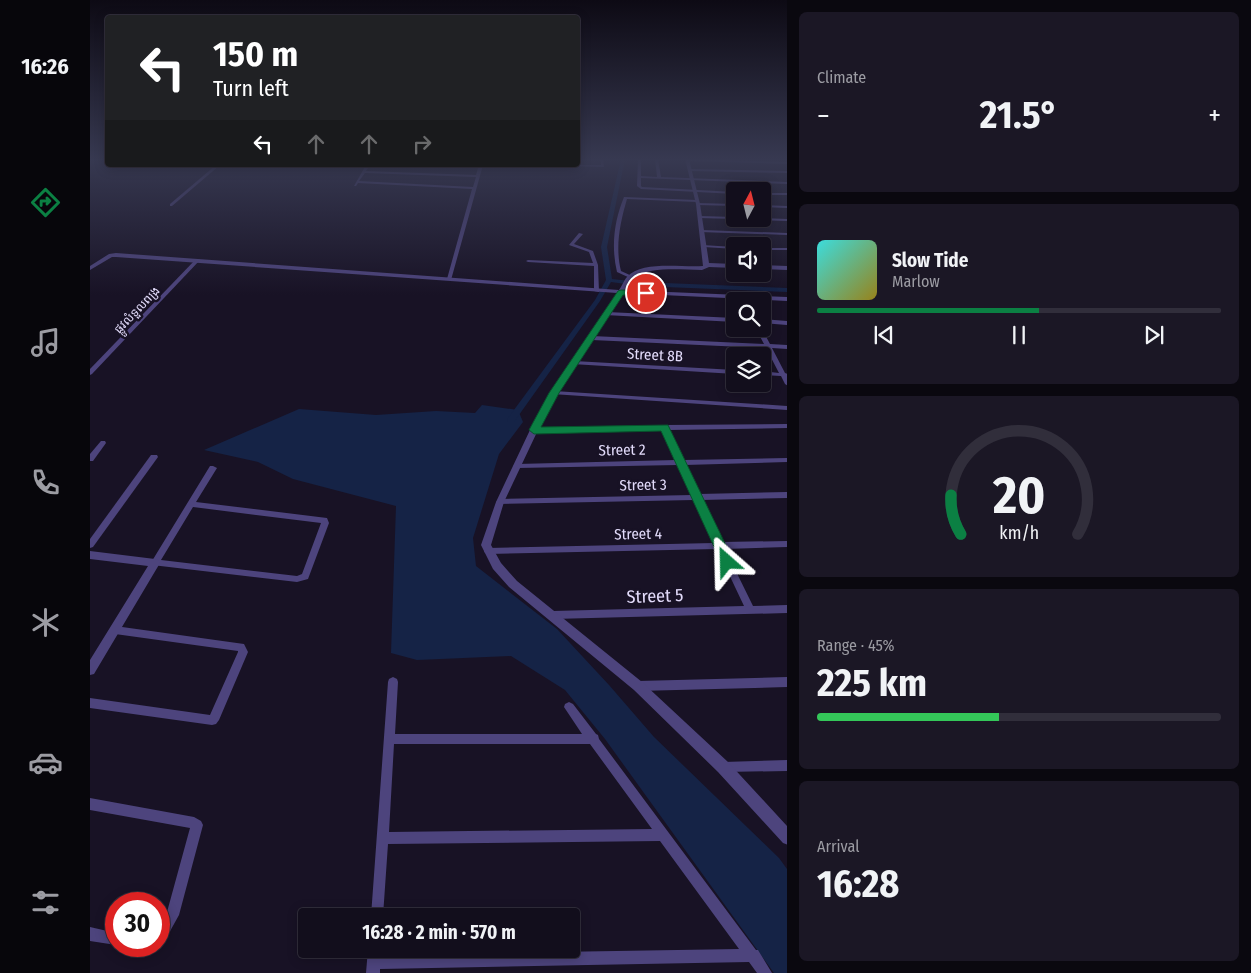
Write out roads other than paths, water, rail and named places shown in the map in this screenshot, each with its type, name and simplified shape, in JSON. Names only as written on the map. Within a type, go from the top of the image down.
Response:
[{"type":"street","points":[[449,279],[470,204]]},
{"type":"street","points":[[625,204],[615,248],[615,260],[626,284]]},
{"type":"street","points":[[698,204],[706,265]]},
{"type":"street","points":[[771,206],[787,207]]},
{"type":"street","points":[[700,217],[726,218]]},
{"type":"street","points":[[771,220],[787,220]]},
{"type":"street","points":[[702,231],[787,234]]},
{"type":"street","points":[[580,234],[572,247],[591,251],[596,265],[598,291]]},
{"type":"street","points":[[704,246],[726,247]]},
{"type":"street","points":[[771,249],[787,250]]},
{"type":"street","points":[[90,268],[114,254],[608,292],[626,284],[646,269],[702,268],[706,267],[706,265],[726,266]]},
{"type":"street","name":"ផ្លូវលំទួលពង្រ","points":[[90,373],[198,260]]},
{"type":"street","points":[[528,261],[596,265]]},
{"type":"street","points":[[771,267],[787,268]]},
{"type":"street","points":[[626,284],[726,297]]},
{"type":"street","points":[[626,284],[554,393],[534,430],[500,502],[487,540],[488,552],[497,566],[513,584],[554,615],[638,686],[723,767],[787,838]]},
{"type":"street","points":[[771,299],[787,299]]},
{"type":"street","points":[[607,314],[726,320]]},
{"type":"street","points":[[771,321],[787,322]]},
{"type":"street","points":[[763,337],[785,375],[787,384]]},
{"type":"street","points":[[592,338],[787,347]]},
{"type":"street","name":"Street 8B","points":[[574,363],[726,371]]},
{"type":"street","points":[[771,374],[785,375]]},
{"type":"street","points":[[554,393],[787,408]]},
{"type":"street","points":[[534,430],[787,426]]},
{"type":"street","points":[[664,427],[750,610]]},
{"type":"street","points":[[90,458],[103,443]]},
{"type":"street","points":[[90,545],[154,456]]},
{"type":"street","name":"Street 2","points":[[517,466],[787,460]]},
{"type":"street","points":[[90,670],[213,468]]},
{"type":"street","name":"Street 3","points":[[500,502],[787,495]]},
{"type":"street","points":[[90,555],[301,579],[305,577],[325,523],[320,518],[191,504]]},
{"type":"street","name":"Street 4","points":[[488,552],[787,544]]},
{"type":"street","name":"Street 5","points":[[554,615],[787,609]]},
{"type":"street","points":[[90,703],[212,720],[243,652],[241,647],[115,630]]},
{"type":"street","points":[[378,908],[392,682]]},
{"type":"street","points":[[638,686],[787,682]]},
{"type":"street","points":[[569,707],[754,955],[765,973]]},
{"type":"street","points":[[389,738],[594,739]]},
{"type":"street","points":[[723,767],[787,765]]},
{"type":"street","points":[[90,804],[197,825],[173,915],[170,920]]},
{"type":"street","points":[[382,838],[664,835]]},
{"type":"street","points":[[90,934],[105,937]]},
{"type":"street","points":[[374,961],[754,955]]},
{"type":"water","points":[[482,405],[518,410],[523,422],[499,454],[473,538],[476,566],[557,629],[654,737],[779,858],[787,869],[787,973],[774,973],[605,739],[565,690],[511,656],[417,660],[391,653],[396,506],[293,479],[258,462],[204,450],[299,409],[376,415],[436,411],[475,413]]},
{"type":"waterway","points":[[609,280],[604,247],[613,204]]},
{"type":"waterway","points":[[511,420],[598,300],[609,280]]},
{"type":"waterway","points":[[609,280],[640,284],[787,290]]}]
